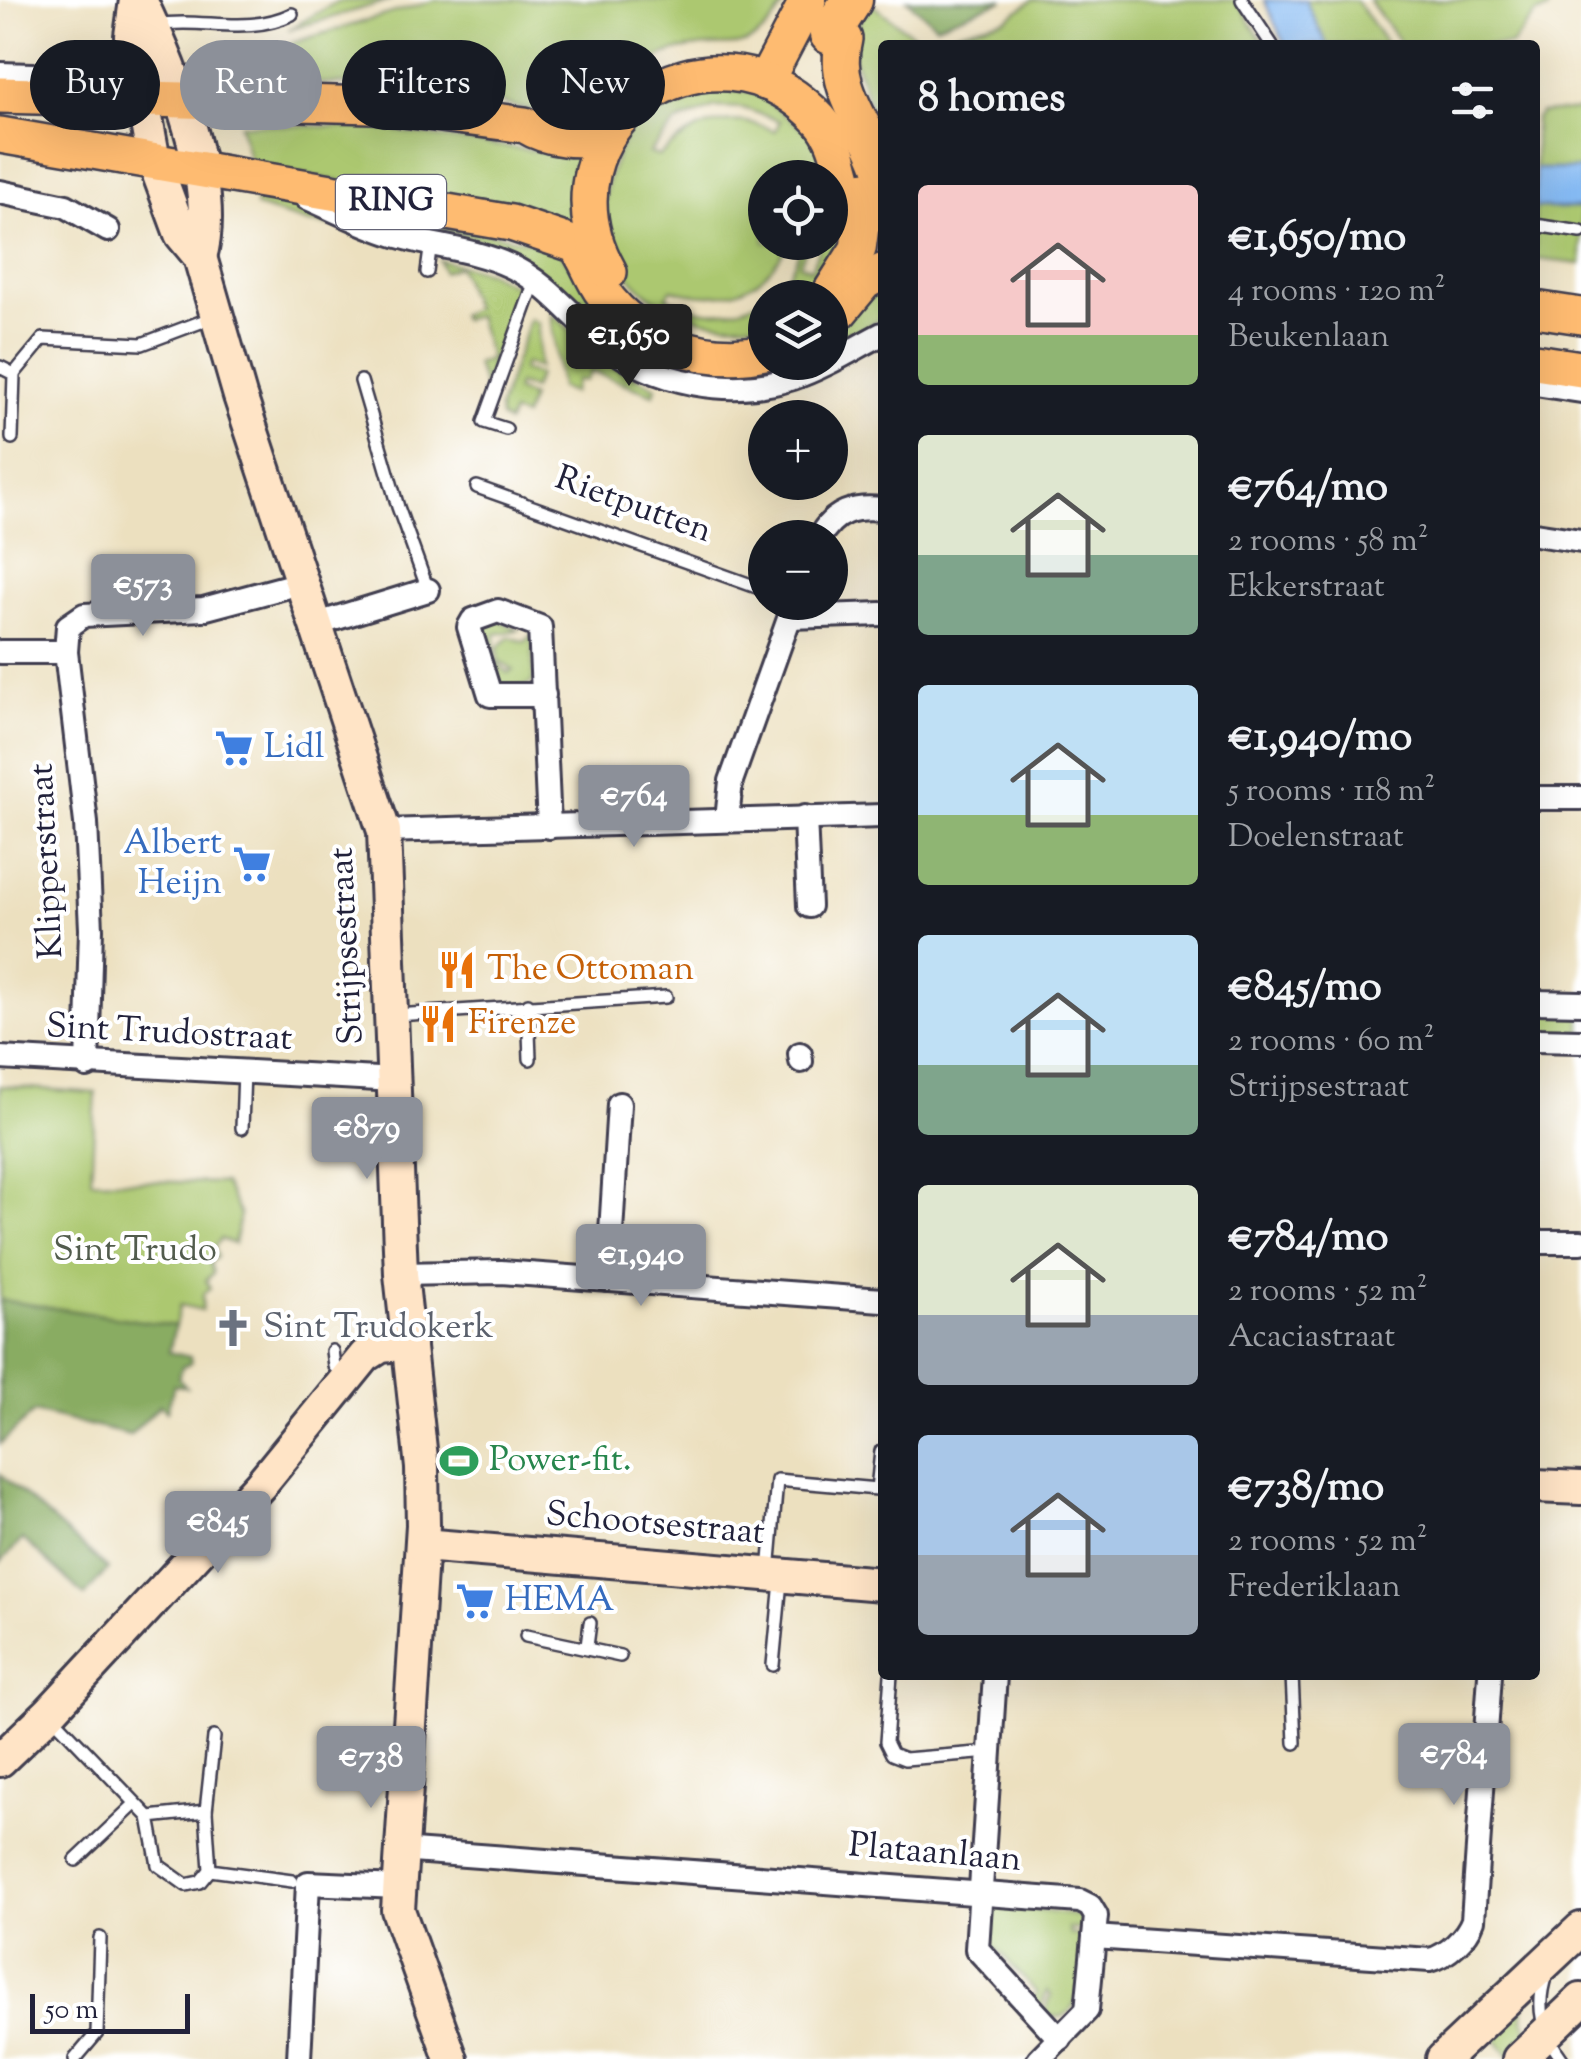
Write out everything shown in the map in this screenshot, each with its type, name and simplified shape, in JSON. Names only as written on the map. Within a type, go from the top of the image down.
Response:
[{"type":"main road","points":[[765,70],[793,0]]},
{"type":"main road","points":[[765,70],[808,0]]},
{"type":"main road","points":[[765,70],[839,41],[850,136],[876,197],[873,261],[864,282],[848,300]]},
{"type":"main road","points":[[665,65],[716,56],[765,70],[822,122],[840,153],[851,200],[876,197]]},
{"type":"main road","points":[[0,96],[30,98]]},
{"type":"main road","points":[[160,101],[373,105],[526,125]]},
{"type":"main road","points":[[598,130],[593,232],[614,281],[653,318],[712,339],[748,337]]},
{"type":"main road","name":"RING","points":[[0,135],[512,223],[576,246],[603,293],[645,331],[711,354],[748,353]]},
{"type":"main road","name":"RING","points":[[512,223],[525,220],[593,232]]},
{"type":"main road","points":[[848,281],[873,261]]},
{"type":"main road","points":[[1540,287],[1581,292]]},
{"type":"main road","points":[[1540,311],[1581,316]]},
{"type":"main road","points":[[1540,341],[1581,346]]},
{"type":"main road","points":[[1540,363],[1581,369]]},
{"type":"street","name":"Strijpsestraat","points":[[140,14],[140,40]]},
{"type":"street","name":"Strijpsestraat","points":[[140,14],[179,101],[198,169],[206,224],[200,257]]},
{"type":"street","points":[[0,74],[30,74]]},
{"type":"street","name":"Strijpsestraat","points":[[147,130],[181,234],[200,257],[300,582],[359,745],[384,831],[401,1274],[422,1468],[422,1545],[398,1887],[404,1934],[451,2059]]},
{"type":"street","points":[[270,180],[394,235],[468,249],[535,281],[632,361],[702,384],[748,386],[792,378],[878,336]]},
{"type":"street","points":[[0,192],[66,206],[108,230]]},
{"type":"street","points":[[1540,385],[1581,391]]},
{"type":"street","points":[[832,520],[848,510],[878,509]]},
{"type":"street","points":[[1540,535],[1581,541]]},
{"type":"street","points":[[0,652],[66,652],[68,626],[84,615],[203,610],[300,582]]},
{"type":"street","points":[[314,625],[428,590]]},
{"type":"street","points":[[848,612],[878,614]]},
{"type":"street","points":[[727,820],[731,781],[788,620]]},
{"type":"street","name":"Klipperstraat","points":[[66,652],[86,823],[92,929],[87,1066]]},
{"type":"street","points":[[544,694],[549,827]]},
{"type":"street","points":[[1540,798],[1581,798]]},
{"type":"street","points":[[384,831],[878,816]]},
{"type":"street","points":[[805,817],[808,906]]},
{"type":"street","points":[[1540,1002],[1581,1003]]},
{"type":"street","points":[[1540,1040],[1581,1040]]},
{"type":"street","name":"Sint Trudostraat","points":[[0,1058],[87,1066],[244,1070],[395,1080]]},
{"type":"street","points":[[608,1280],[619,1104]]},
{"type":"street","points":[[1540,1242],[1581,1242]]},
{"type":"street","points":[[401,1274],[502,1272],[878,1300]]},
{"type":"street","points":[[0,1760],[49,1714],[260,1484],[339,1364],[381,1346],[409,1343]]},
{"type":"street","points":[[1540,1486],[1581,1488]]},
{"type":"street","name":"Schootsestraat","points":[[422,1545],[595,1566],[878,1584]]},
{"type":"street","points":[[995,1680],[977,1949],[1060,2040]]},
{"type":"street","points":[[1039,2059],[1087,2010],[1094,1937],[1436,1959],[1468,1931],[1472,1920],[1490,1680]]},
{"type":"street","name":"Plataanlaan","points":[[399,1850],[1080,1901],[1093,1910],[1094,1937]]},
{"type":"street","points":[[299,2059],[301,1882],[398,1887]]},
{"type":"street","points":[[1443,2059],[1554,1965],[1581,1929]]},
{"type":"street","points":[[1519,2059],[1554,2046],[1580,2009]]},
{"type":"lane","points":[[1242,0],[1269,40]]},
{"type":"lane","points":[[140,14],[247,28],[292,14]]},
{"type":"lane","points":[[1540,226],[1581,232]]},
{"type":"lane","points":[[427,272],[431,242]]},
{"type":"lane","points":[[506,429],[484,422],[535,281]]},
{"type":"lane","points":[[12,438],[14,374],[43,339],[142,344],[218,316]]},
{"type":"lane","points":[[0,367],[14,374]]},
{"type":"lane","points":[[362,381],[398,506],[428,590]]},
{"type":"lane","name":"Rietputten","points":[[477,487],[748,584]]},
{"type":"lane","points":[[392,1015],[666,997]]},
{"type":"lane","points":[[528,1004],[530,1059]]},
{"type":"lane","points":[[242,1128],[244,1070]]},
{"type":"lane","points":[[774,1665],[777,1480],[877,1489],[878,1480]]},
{"type":"lane","points":[[587,1646],[590,1624]]},
{"type":"lane","points":[[526,1636],[620,1656]]},
{"type":"lane","points":[[891,1680],[886,1742],[892,1754],[905,1758],[990,1752]]},
{"type":"lane","points":[[1292,1680],[1295,1744]]},
{"type":"lane","points":[[49,1714],[149,1818],[158,1864],[171,1878],[186,1884],[200,1882],[210,1870],[206,1811],[214,1737]]},
{"type":"lane","points":[[76,1860],[136,1804]]},
{"type":"lane","points":[[149,1818],[206,1811]]},
{"type":"lane","points":[[210,1870],[301,1882]]},
{"type":"lane","points":[[75,2059],[97,2033],[100,1938]]},
{"type":"lane","points":[[1554,1965],[1542,1988],[1539,2010],[1554,2046]]},
{"type":"lane","points":[[1542,1988],[1554,1965]]},
{"type":"green space","points":[[391,0],[288,30],[338,1]]},
{"type":"green space","points":[[436,0],[787,0],[761,34],[737,45],[665,55],[665,40],[526,40],[526,110],[506,104],[506,40],[342,40],[342,84],[322,84],[322,40],[301,40]]},
{"type":"green space","points":[[866,0],[920,40],[878,40],[878,129],[851,50]]},
{"type":"green space","points":[[907,0],[1004,0],[936,25]]},
{"type":"green space","points":[[1033,0],[1236,0],[1262,40],[955,40],[948,34],[1006,19]]},
{"type":"green space","points":[[1305,0],[1356,0],[1384,40],[1325,40]]},
{"type":"green space","points":[[1369,0],[1551,0],[1548,10],[1536,14],[1515,40],[1398,40]]},
{"type":"green space","points":[[695,88],[755,92],[819,141],[826,160],[748,160],[748,260],[778,260],[775,264],[758,280],[748,280],[748,286],[737,291],[706,295],[671,289],[667,297],[705,311],[748,306],[748,322],[693,317],[662,304],[636,284],[617,258],[606,227],[606,193],[617,156],[629,130],[665,130],[665,102]],"holes":[[[715,107],[743,108],[780,121],[775,131],[742,122],[713,124],[685,136],[659,156],[649,153],[677,122]]]},
{"type":"green space","points":[[1581,110],[1581,169],[1540,169],[1541,113]]},
{"type":"green space","points":[[342,127],[529,150],[587,149],[581,224],[251,166],[242,130]]},
{"type":"green space","points":[[255,192],[275,195],[357,228],[309,223],[256,207]]},
{"type":"green space","points":[[346,207],[555,246],[600,303],[748,356],[748,372],[703,371],[657,358],[615,334],[544,275],[507,251],[442,231],[410,234]]},
{"type":"green space","points":[[1540,208],[1581,208],[1581,264],[1540,260]]},
{"type":"green space","points":[[439,260],[488,272],[519,288],[484,386],[476,364],[490,359],[477,316],[462,320],[460,315],[474,308],[458,266],[443,272]]},
{"type":"green space","points":[[795,260],[802,260],[800,264],[811,269],[814,260],[834,260],[825,280],[783,280]]},
{"type":"green space","points":[[878,289],[878,320],[848,337],[848,315]]},
{"type":"green space","points":[[551,313],[605,361],[656,387],[654,394],[591,371],[585,381],[577,379],[572,393],[560,388]]},
{"type":"green space","points":[[530,319],[538,323],[539,368],[525,363],[522,370],[538,375],[533,389],[518,384],[516,391],[531,397],[524,417],[512,413],[508,423],[500,418],[499,408]]},
{"type":"green space","points":[[498,619],[518,630],[496,634],[493,660],[508,673],[513,670],[498,661],[498,647],[510,637],[525,642],[533,633],[533,682],[526,686],[499,687],[481,627]]},
{"type":"green space","points":[[1540,1010],[1581,1011],[1581,1033],[1540,1032]]},
{"type":"green space","name":"Sint Trudo","points":[[0,1086],[96,1093],[91,1180],[224,1183],[240,1215],[234,1244],[221,1239],[214,1247],[217,1257],[210,1263],[213,1273],[206,1280],[210,1288],[203,1294],[202,1310],[180,1305],[175,1326],[0,1300]]},
{"type":"green space","points":[[0,1300],[175,1326],[169,1352],[190,1357],[191,1363],[182,1367],[179,1379],[186,1387],[174,1385],[167,1411],[160,1405],[130,1435],[34,1412],[0,1444]]},
{"type":"green space","points":[[0,1474],[108,1569],[85,1596],[23,1539],[0,1563]]},
{"type":"green space","points":[[995,1905],[1082,1916],[1085,1929],[1069,1929],[1070,1934],[1085,1935],[1079,1991],[1068,2013],[1058,2017],[1045,2014],[1051,1995],[1047,1991],[1040,2010],[1032,2000],[1037,1993],[996,1948],[989,1953],[984,1918]]},
{"type":"green space","points":[[1524,1996],[1523,2019],[1532,2039],[1511,2058],[1485,2026]]},
{"type":"water","points":[[1264,0],[1305,0],[1325,40],[1283,40]]},
{"type":"water","points":[[1540,169],[1581,169],[1581,208],[1540,208]]},
{"type":"place","name":"Lidl","points":[[234,748]]},
{"type":"place","name":"Albert Heijn","points":[[252,864]]},
{"type":"place","name":"The Ottoman","points":[[457,970]]},
{"type":"place","name":"Firenze","points":[[438,1024]]},
{"type":"place","name":"Sint Trudokerk","points":[[233,1328]]},
{"type":"place","name":"Power-fit.","points":[[459,1461]]},
{"type":"place","name":"HEMA","points":[[475,1601]]}]
